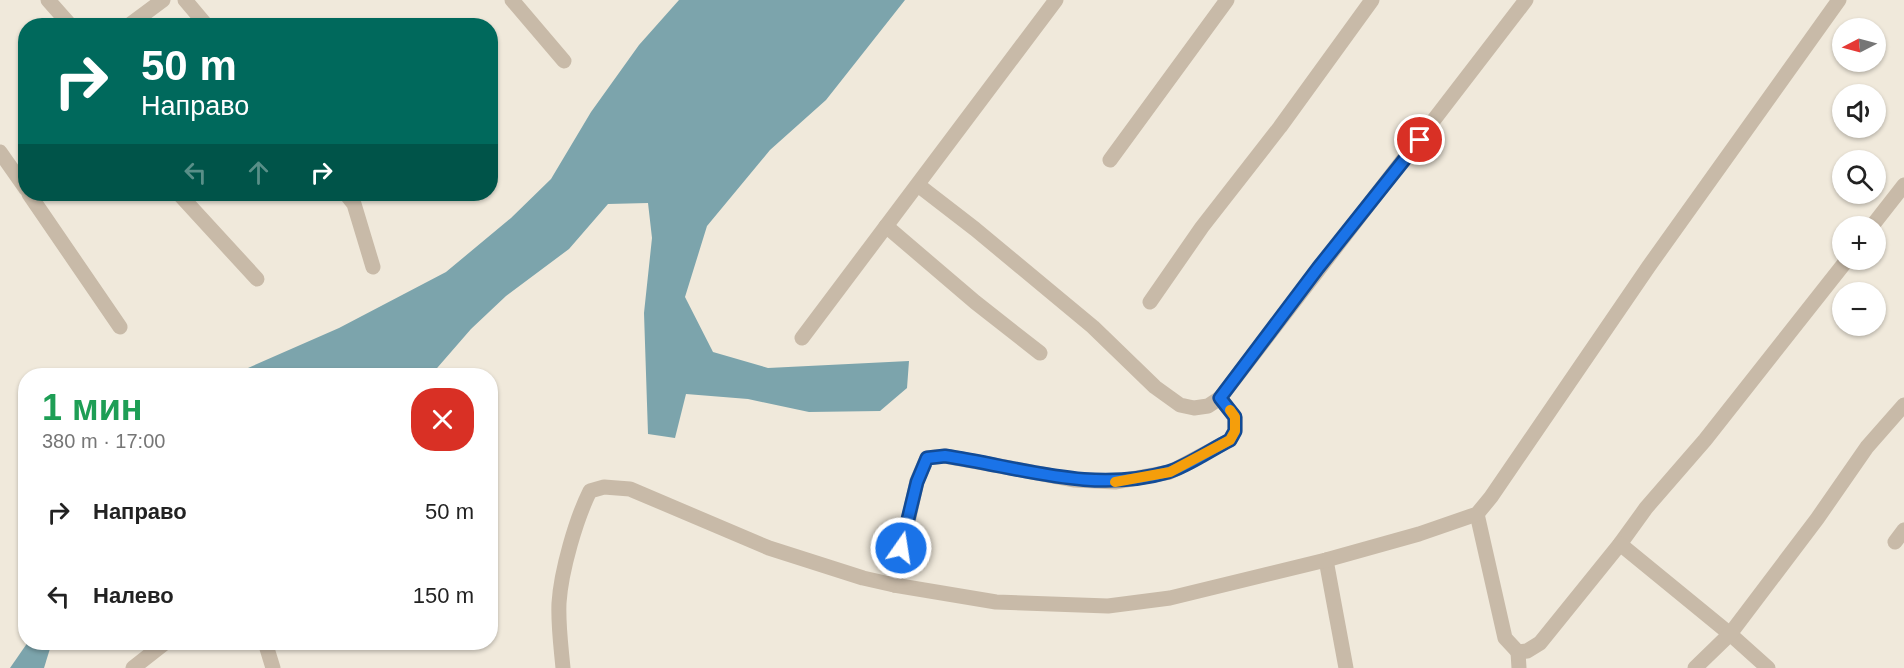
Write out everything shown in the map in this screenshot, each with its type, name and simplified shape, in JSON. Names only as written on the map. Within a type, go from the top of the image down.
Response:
[{"type":"street","points":[[48,0],[64,18]]},
{"type":"street","points":[[139,18],[163,0]]},
{"type":"street","points":[[185,0],[200,18]]},
{"type":"street","points":[[512,0],[564,61]]},
{"type":"street","points":[[802,338],[1056,0]]},
{"type":"street","points":[[1110,160],[1227,0]]},
{"type":"street","points":[[1150,302],[1202,227],[1280,127],[1372,0]]},
{"type":"street","points":[[918,185],[1093,327],[1155,387],[1180,405],[1194,408],[1208,406],[1220,398],[1526,0]]},
{"type":"street","points":[[563,668],[559,601],[567,561],[582,507],[590,491],[604,487],[630,489],[769,548],[863,578],[996,602],[1108,606],[1170,598],[1326,560],[1419,534],[1477,514],[1713,175],[1839,0]]},
{"type":"street","points":[[0,153],[18,178]]},
{"type":"street","points":[[1880,216],[1904,185]]},
{"type":"street","points":[[34,201],[120,327]]},
{"type":"street","points":[[185,201],[257,279]]},
{"type":"street","points":[[352,201],[373,267]]},
{"type":"street","points":[[886,226],[975,302],[1040,353]]},
{"type":"street","points":[[1477,514],[1505,638],[1519,660],[1527,651],[1540,643],[1839,270]]},
{"type":"street","points":[[894,585],[917,482],[927,458],[945,456],[1075,480],[1115,482],[1170,472],[1230,440],[1235,431],[1235,417],[1220,398]]},
{"type":"street","points":[[1695,668],[1730,634],[1817,519],[1867,447],[1904,405]]},
{"type":"street","points":[[1620,544],[1768,668]]},
{"type":"street","points":[[1326,560],[1346,668]]},
{"type":"street","points":[[133,668],[156,650]]},
{"type":"street","points":[[267,650],[273,668]]},
{"type":"water","points":[[679,0],[905,0],[826,100],[770,150],[707,226],[685,297],[713,352],[768,368],[909,361],[907,388],[880,411],[809,412],[748,399],[686,394],[675,438],[648,434],[644,313],[652,238],[648,203],[608,204],[569,249],[506,296],[471,329],[437,368],[248,368],[339,328],[446,272],[511,218],[551,179],[591,112],[639,45]]},
{"type":"water","points":[[22,650],[50,650],[44,668],[10,668]]},
{"type":"slow traffic","points":[[1115,482],[1170,472],[1230,440],[1235,431],[1235,417],[1230,410]]},
{"type":"route","points":[[901,548],[917,482],[927,458],[945,456],[1075,480],[1115,482],[1170,472],[1230,440],[1235,431],[1235,417],[1220,398],[1318,268],[1420,140]]}]
